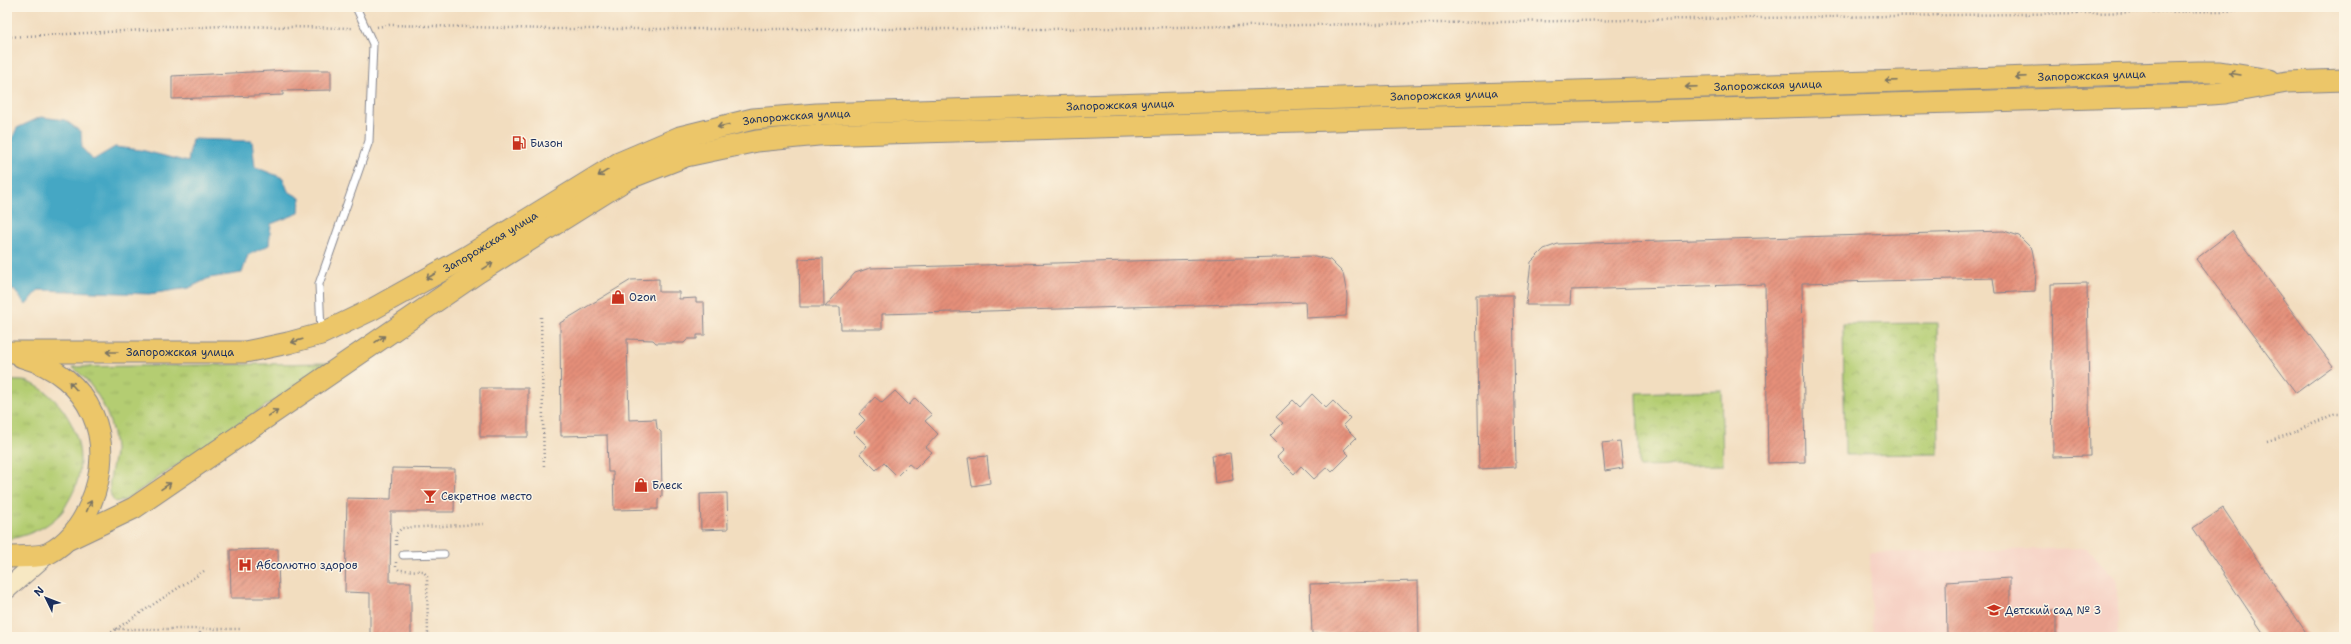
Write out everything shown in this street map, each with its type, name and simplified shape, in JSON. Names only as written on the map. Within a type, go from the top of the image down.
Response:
[{"type":"main road","name":"Запорожская улица","points":[[7,353],[245,352],[321,334],[372,310],[468,256],[619,163],[680,136],[753,119],[825,114],[2198,72],[2220,72],[2287,82]]},
{"type":"main road","name":"Запорожская улица","points":[[69,539],[134,508],[477,273],[627,179],[686,156],[758,141],[818,135],[2196,95],[2225,93],[2287,82],[2344,80]]},
{"type":"main road","points":[[7,353],[42,363],[72,383],[92,410],[100,433],[101,463],[98,486],[87,512],[69,539],[48,553],[7,589]]},
{"type":"main road","points":[[7,557],[48,553]]},
{"type":"lane","points":[[321,334],[319,284],[369,141],[373,44],[368,28],[356,7]]},
{"type":"lane","points":[[403,555],[444,554]]},
{"type":"path","points":[[7,37],[223,26],[368,28],[389,25],[550,29],[1047,29],[2344,9]]},
{"type":"path","points":[[541,317],[544,469]]},
{"type":"path","points":[[2267,441],[2288,435],[2334,414],[2344,414]]},
{"type":"path","points":[[105,637],[204,571]]},
{"type":"path","points":[[116,629],[242,629]]},
{"type":"path","points":[[200,629],[200,637]]},
{"type":"shaded area","name":"Детский сад № 3","points":[[2086,548],[2118,582],[2118,637],[1872,637],[1870,553]]},
{"type":"green space","points":[[1937,323],[1939,454],[1845,455],[1843,324]]},
{"type":"green space","points":[[330,363],[125,500],[115,502],[110,491],[110,477],[115,455],[114,437],[111,425],[96,393],[89,383],[72,367]]},
{"type":"green space","points":[[7,381],[29,382],[46,392],[59,404],[69,418],[76,434],[80,467],[76,484],[69,500],[60,514],[41,528],[28,534],[7,540]]},
{"type":"green space","points":[[1721,390],[1723,465],[1639,467],[1637,393]]},
{"type":"water","points":[[41,117],[65,120],[81,132],[82,148],[93,160],[115,147],[141,150],[188,162],[192,139],[252,141],[255,167],[283,178],[288,191],[300,198],[299,213],[271,224],[269,245],[248,255],[242,273],[209,278],[189,288],[149,294],[39,290],[26,305],[14,290],[7,291],[7,143],[10,143],[17,128]]},
{"type":"building","points":[[291,70],[331,70],[331,90],[283,91],[283,95],[172,99],[172,76]]},
{"type":"building","points":[[2004,231],[2019,236],[2032,249],[2036,270],[2035,291],[1995,293],[1993,278],[1802,283],[1805,462],[1768,463],[1765,284],[1571,290],[1570,305],[1526,305],[1531,262],[1544,249],[1558,244]]},
{"type":"building","points":[[2232,231],[2333,366],[2296,393],[2196,259]]},
{"type":"building","points":[[1315,256],[1330,260],[1343,273],[1347,295],[1346,316],[1306,318],[1305,302],[882,314],[882,329],[841,329],[840,307],[825,307],[855,273],[870,268]]},
{"type":"building","points":[[823,258],[824,307],[800,307],[799,259]]},
{"type":"building","points":[[659,279],[659,292],[679,292],[679,299],[696,298],[696,302],[704,302],[705,335],[697,335],[697,339],[688,339],[684,343],[656,343],[653,340],[627,339],[629,420],[656,419],[657,428],[661,432],[662,496],[658,500],[658,509],[614,510],[613,472],[608,472],[607,435],[561,436],[560,323],[631,280]]},
{"type":"building","points":[[2087,283],[2090,456],[2053,457],[2051,284]]},
{"type":"building","points":[[1476,295],[1513,295],[1516,467],[1479,469]]},
{"type":"building","points":[[480,388],[528,388],[528,437],[480,437]]},
{"type":"building","points":[[895,391],[909,405],[915,398],[932,415],[925,421],[938,434],[926,447],[932,452],[915,469],[909,464],[897,476],[884,463],[876,470],[860,454],[867,446],[853,432],[865,420],[859,414],[875,397],[882,403]]},
{"type":"building","points":[[1312,394],[1326,408],[1333,401],[1350,418],[1343,425],[1356,438],[1344,450],[1349,455],[1332,472],[1327,467],[1314,479],[1301,466],[1294,474],[1277,457],[1284,450],[1270,436],[1283,423],[1276,417],[1293,400],[1300,407]]},
{"type":"building","points":[[1620,441],[1623,468],[1605,471],[1602,443]]},
{"type":"building","points":[[1230,453],[1233,480],[1215,483],[1212,455]]},
{"type":"building","points":[[987,456],[990,483],[972,486],[968,458]]},
{"type":"building","points":[[392,468],[455,469],[454,512],[391,512],[390,582],[411,582],[411,637],[370,637],[370,593],[345,592],[347,498],[391,499]]},
{"type":"building","points":[[727,493],[728,529],[701,530],[700,494]]},
{"type":"building","points":[[2223,508],[2309,637],[2266,637],[2193,528]]},
{"type":"building","points":[[278,549],[279,598],[231,598],[230,550]]},
{"type":"building","points":[[2010,578],[2010,612],[2056,611],[2056,637],[1947,637],[1946,582]]},
{"type":"building","points":[[1418,581],[1419,637],[1368,637],[1367,633],[1312,634],[1310,584]]},
{"type":"place","name":"Бизон","points":[[519,143]]},
{"type":"place","name":"Ozon","points":[[618,297]]},
{"type":"place","name":"Блеск","points":[[641,485]]},
{"type":"place","name":"Секретное место","points":[[430,496]]},
{"type":"place","name":"Абсолютно здоров","points":[[245,565]]},
{"type":"place","name":"Детский сад № 3","points":[[1994,610]]}]
